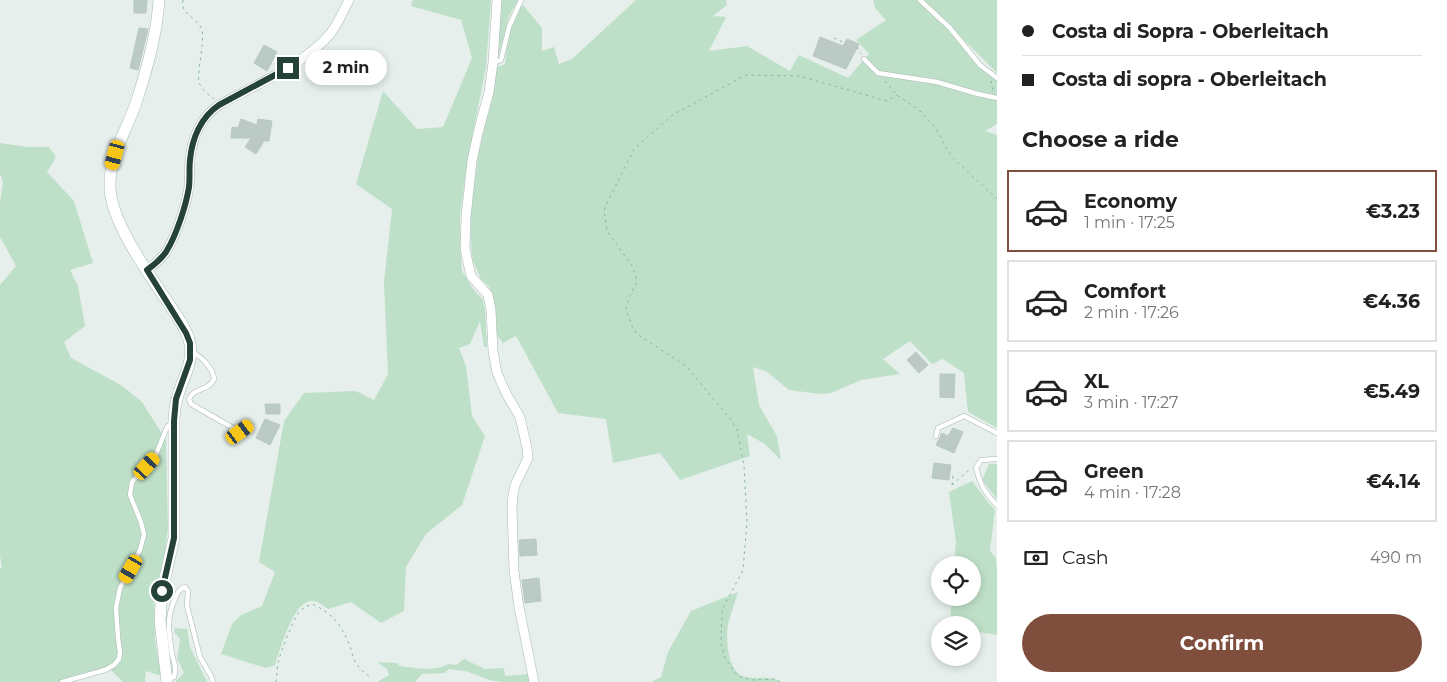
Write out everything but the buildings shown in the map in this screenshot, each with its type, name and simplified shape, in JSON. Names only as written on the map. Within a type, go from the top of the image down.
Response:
[{"type":"main road","points":[[159,0],[155,33],[137,101],[115,155],[110,186],[114,212],[129,241],[186,333],[191,351],[190,360],[176,399],[174,421],[174,538],[162,591],[160,620],[167,681]]},
{"type":"street","points":[[147,270],[156,264],[166,252],[186,202],[189,186],[190,159],[197,132],[203,119],[219,105],[288,68],[317,46],[336,26],[349,0]]},
{"type":"street","points":[[497,0],[489,92],[472,161],[466,217],[466,248],[471,276],[488,295],[497,373],[520,417],[528,458],[515,485],[513,495],[514,571],[534,682]]},
{"type":"lane","points":[[493,63],[501,60],[509,27],[521,0]]},
{"type":"lane","points":[[920,0],[950,28],[980,65],[997,78]]},
{"type":"lane","points":[[864,59],[878,73],[937,82],[997,98]]},
{"type":"lane","points":[[191,351],[198,355],[214,374],[214,380],[209,386],[191,394],[189,399],[191,404],[240,432],[250,425]]},
{"type":"lane","points":[[936,436],[938,428],[964,416],[997,433]]},
{"type":"lane","points":[[62,682],[105,670],[114,665],[119,659],[116,608],[120,588],[140,550],[144,535],[130,495],[132,482],[154,457],[167,427],[174,421]]},
{"type":"lane","points":[[997,459],[981,460],[976,468],[980,484],[989,498],[997,505]]},
{"type":"lane","points":[[167,681],[174,677],[177,668],[170,641],[168,622],[178,591],[185,587],[188,591],[187,606],[200,657],[213,682]]},
{"type":"path","points":[[182,0],[184,11],[199,23],[202,31],[199,84],[219,105]]},
{"type":"path","points":[[834,38],[845,42]]},
{"type":"path","points":[[878,73],[897,95],[920,111],[935,127],[953,158],[997,199]]},
{"type":"path","points":[[780,682],[775,679],[753,680],[740,677],[725,658],[721,643],[722,610],[743,570],[747,523],[744,465],[737,430],[731,420],[686,366],[637,334],[632,326],[626,308],[636,283],[636,276],[632,266],[607,231],[604,210],[610,194],[634,149],[674,114],[746,75],[799,76],[886,101],[897,95]]},
{"type":"path","points":[[991,80],[993,94],[991,97]]},
{"type":"path","points":[[953,476],[952,486],[970,469]]},
{"type":"path","points":[[276,682],[278,662],[293,624],[303,608],[312,604],[334,618],[339,624],[350,645],[354,660],[359,668],[370,677]]},
{"type":"green space","points":[[413,0],[491,0],[486,67],[467,164],[460,215],[462,271],[473,289],[483,300],[487,347],[484,347],[480,321],[470,344],[459,348],[466,366],[472,416],[485,436],[462,505],[426,534],[406,567],[404,611],[381,623],[351,602],[328,609],[314,601],[307,602],[300,607],[294,616],[284,637],[275,665],[266,668],[221,654],[232,624],[241,615],[262,606],[275,572],[259,562],[284,421],[304,393],[356,391],[374,400],[388,374],[384,282],[392,209],[356,184],[383,91],[417,129],[443,127],[472,58],[461,20],[411,6]]},
{"type":"green space","points":[[501,0],[518,0],[509,16],[497,56]]},
{"type":"green space","points":[[636,0],[726,0],[727,5],[713,16],[726,17],[709,51],[747,46],[790,71],[799,55],[848,78],[869,54],[856,40],[886,20],[875,8],[873,0],[917,0],[945,26],[978,66],[997,81],[997,124],[985,131],[997,135],[997,428],[968,412],[964,373],[943,359],[932,364],[910,341],[883,359],[900,374],[861,380],[831,393],[820,394],[789,390],[766,371],[753,367],[759,405],[777,436],[781,460],[765,444],[747,434],[750,456],[680,480],[660,453],[613,463],[606,419],[558,413],[516,336],[503,343],[496,334],[492,296],[489,287],[481,279],[473,261],[471,207],[479,151],[497,67],[505,64],[511,25],[514,17],[523,5],[542,28],[542,51],[554,47],[559,64],[572,59]]},
{"type":"green space","points":[[924,0],[997,0],[997,73]]},
{"type":"green space","points":[[0,143],[28,147],[49,147],[56,157],[47,172],[74,201],[93,263],[70,270],[78,286],[85,326],[64,342],[71,358],[121,385],[142,402],[166,440],[168,528],[165,553],[154,598],[155,640],[161,676],[146,671],[145,682],[123,682],[107,666],[73,682],[0,682],[0,568],[2,568],[0,556],[0,285],[16,266],[0,237],[0,203],[3,182],[0,174]]},
{"type":"green space","points":[[989,464],[997,464],[997,499],[982,480]]},
{"type":"green space","points":[[972,481],[995,510],[990,551],[996,558],[997,568],[997,635],[981,632],[981,616],[950,616],[951,606],[981,606],[981,556],[955,556],[956,542],[949,492]]},
{"type":"green space","points":[[738,592],[727,629],[732,664],[738,673],[743,676],[772,678],[781,682],[651,682],[661,677],[668,652],[691,611]]},
{"type":"green space","points":[[175,628],[187,629],[190,647],[207,682],[175,682],[184,673],[177,658],[180,639],[174,632]]},
{"type":"green space","points":[[464,659],[485,669],[504,668],[505,676],[530,674],[529,682],[502,682],[490,680],[465,671],[449,669],[445,673],[422,674],[415,682],[377,682],[389,675],[387,669],[377,662],[397,663],[400,666],[431,669],[449,664],[456,665]]},
{"type":"route","points":[[162,591],[174,538],[174,421],[176,399],[190,360],[191,351],[186,333],[147,270],[156,264],[166,252],[177,228],[186,202],[193,146],[203,119],[219,105],[288,68]]}]
